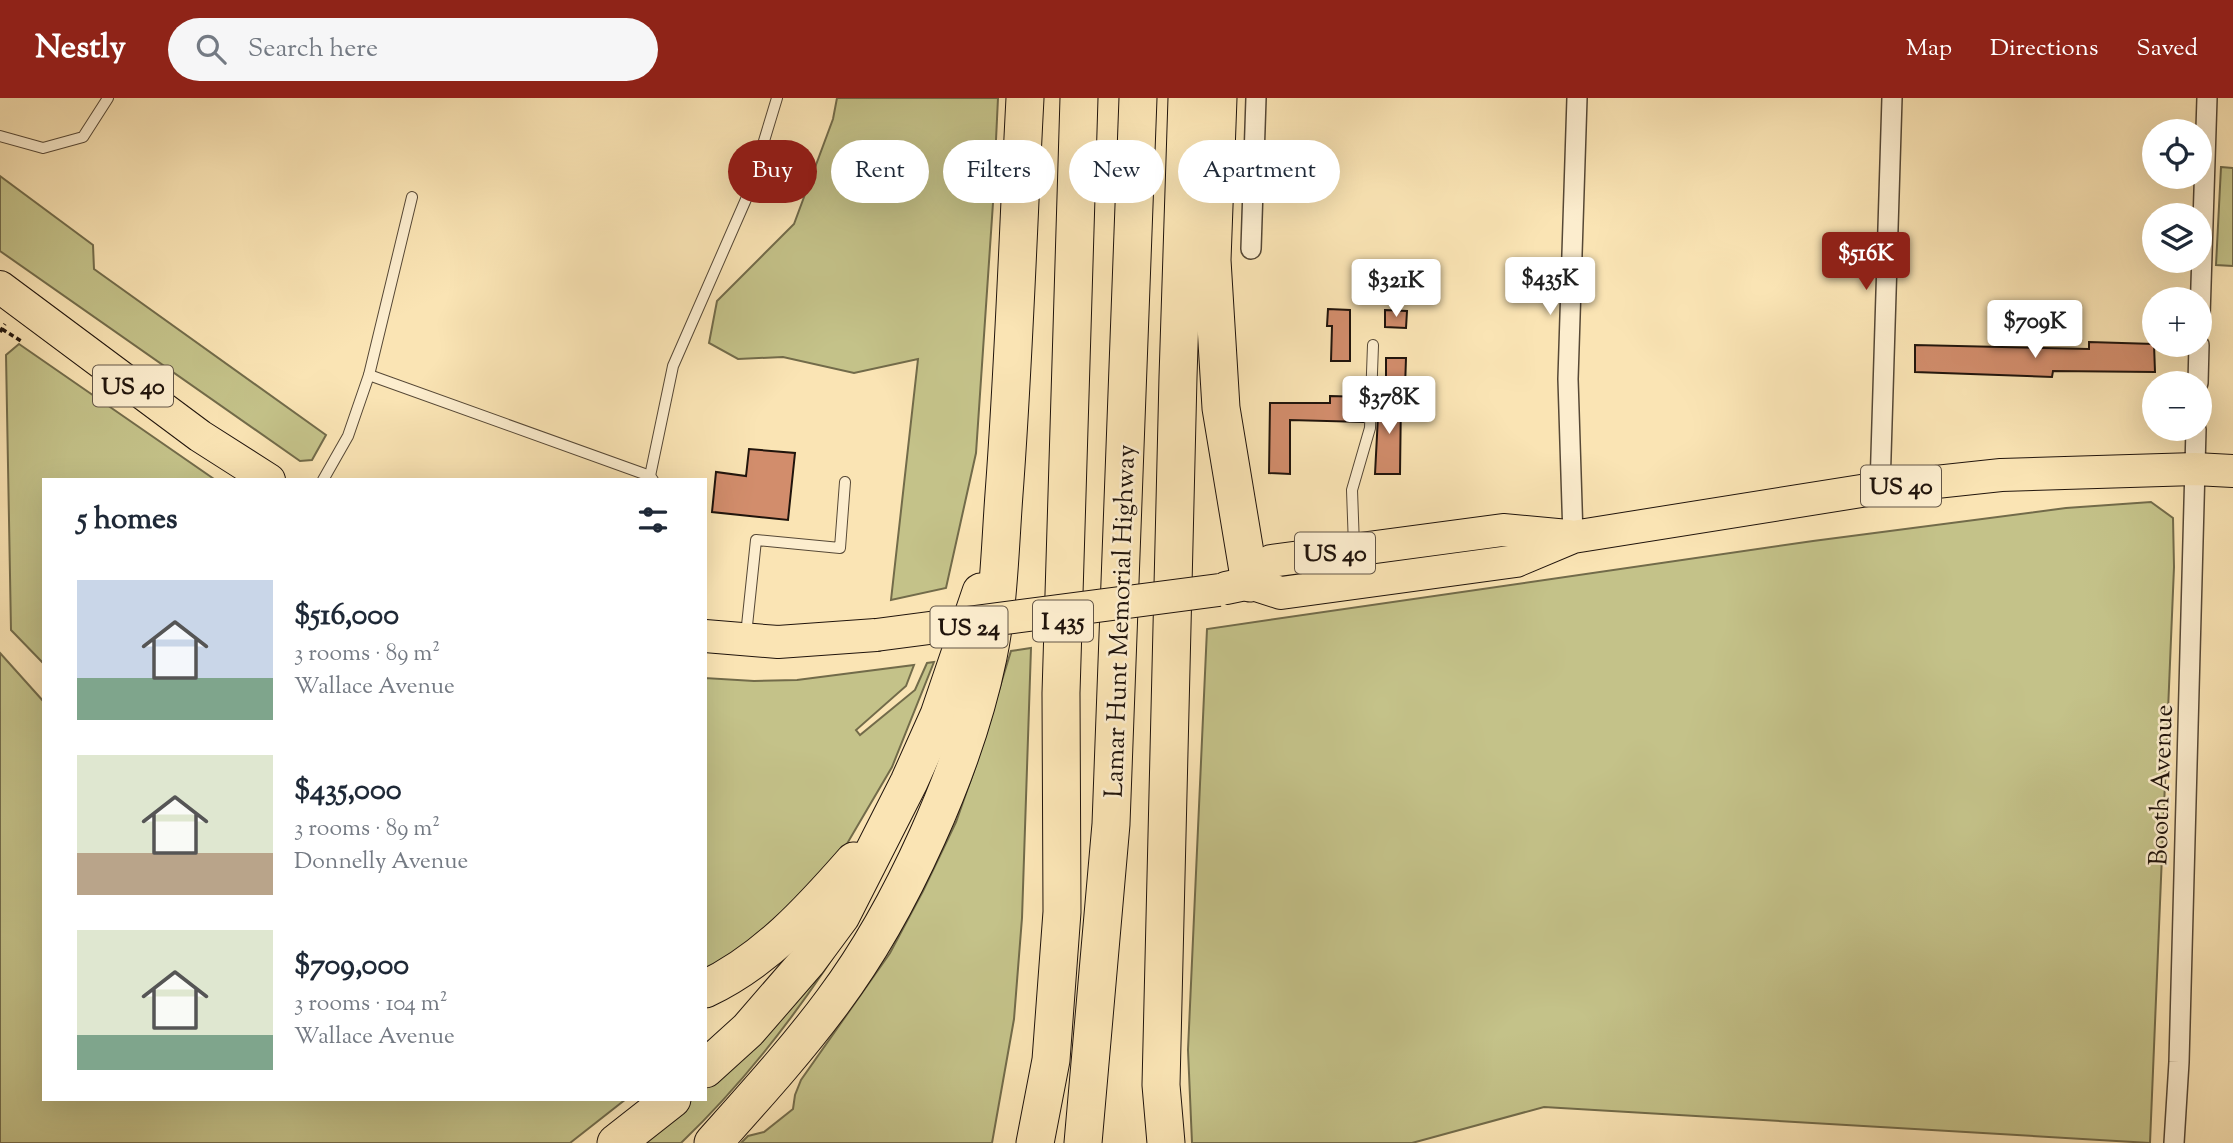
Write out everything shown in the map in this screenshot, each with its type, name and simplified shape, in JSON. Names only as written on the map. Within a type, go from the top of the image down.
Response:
[{"type":"highway","name":"US 24","points":[[707,1067],[748,1030],[807,962],[841,916],[909,782],[939,715],[981,591],[1010,422],[1025,98]]},
{"type":"highway","name":"Lamar Hunt Memorial Highway","points":[[1035,1143],[1051,1060],[1062,912],[1061,693],[1079,98]]},
{"type":"highway","name":"Lamar Hunt Memorial Highway","points":[[1083,1143],[1111,824],[1138,98]]},
{"type":"highway","points":[[1166,1143],[1161,1085],[1178,363],[1188,98]]},
{"type":"highway","points":[[1218,98],[1212,260],[1234,586]]},
{"type":"highway","points":[[713,1143],[834,1000],[885,919],[910,872],[945,793],[970,724],[988,656],[997,586],[1010,422]]},
{"type":"highway","points":[[707,988],[734,976],[808,914],[889,820]]},
{"type":"highway","points":[[616,1143],[669,1101]]},
{"type":"main road","name":"US 40","points":[[0,287],[200,436],[266,478]]},
{"type":"main road","name":"US 40","points":[[707,636],[778,642],[876,635],[1234,586],[1281,593],[1516,561],[1573,537],[1880,488],[2001,475],[2195,469],[2233,471]]},
{"type":"main road","name":"US 40","points":[[1234,586],[1271,561],[1503,530],[1573,537]]},
{"type":"street","points":[[1251,249],[1256,98]]},
{"type":"street","points":[[1573,537],[1568,379],[1577,98]]},
{"type":"street","points":[[1880,488],[1892,98]]},
{"type":"street","points":[[2201,287],[2207,98]]},
{"type":"street","name":"Booth Avenue","points":[[2174,1143],[2179,1062],[2196,441]]},
{"type":"lane","points":[[0,136],[43,148],[83,137],[108,98]]},
{"type":"lane","points":[[369,375],[652,478],[673,366],[747,197],[777,98]]},
{"type":"lane","points":[[324,478],[348,436],[369,375],[412,197]]},
{"type":"lane","points":[[1354,550],[1352,491],[1370,428],[1373,345]]},
{"type":"lane","points":[[745,639],[756,540],[840,548],[845,482]]},
{"type":"path","points":[[2,329],[21,341]]},
{"type":"shaded area","points":[[837,98],[998,98],[996,140],[943,140],[943,203],[993,203],[976,453],[946,588],[891,600],[918,359],[854,373],[783,357],[738,359],[709,343],[717,301],[794,224],[802,203],[817,203],[817,162],[833,119]]},
{"type":"shaded area","points":[[2221,167],[2233,168],[2233,266],[2216,265]]},
{"type":"shaded area","points":[[0,176],[93,245],[94,269],[326,435],[312,460],[300,461],[0,251]]},
{"type":"shaded area","points":[[19,344],[213,478],[42,478],[42,662],[11,630],[6,355]]},
{"type":"shaded area","points":[[2151,502],[2173,518],[2174,567],[2150,1143],[1544,1107],[1412,1143],[1192,1143],[1188,1050],[1207,629],[1813,541],[2066,508]]},
{"type":"shaded area","points":[[1031,648],[1022,918],[1014,1019],[992,1143],[741,1143],[748,1136],[764,1132],[793,1109],[801,1080],[890,953],[956,822],[1011,651]]},
{"type":"shaded area","points":[[0,653],[42,700],[42,1101],[623,1101],[570,1143],[0,1143]]},
{"type":"shaded area","points":[[934,662],[892,767],[841,854],[782,918],[707,973],[707,678],[797,680],[914,665],[906,686],[856,730],[860,735],[915,690],[927,663]]},
{"type":"shaded area","points":[[857,920],[798,1009],[754,1065],[681,1143],[624,1143],[677,1101],[707,1101],[707,1074]]},
{"type":"building","points":[[1328,309],[1350,310],[1350,361],[1331,361],[1332,326],[1327,326]]},
{"type":"building","points":[[1385,310],[1407,311],[1406,328],[1385,327]]},
{"type":"building","points":[[2089,342],[2142,344],[2142,357],[2154,357],[2155,371],[2053,371],[2052,377],[1915,372],[1915,345],[2089,349]]},
{"type":"building","points":[[1386,358],[1406,358],[1405,388],[1386,387]]},
{"type":"building","points":[[1330,396],[1364,397],[1363,422],[1290,420],[1290,474],[1269,473],[1270,403],[1330,403]]},
{"type":"building","points":[[1379,397],[1401,397],[1400,474],[1375,474]]},
{"type":"building","points":[[749,449],[795,453],[788,520],[712,512],[716,472],[746,476]]}]
